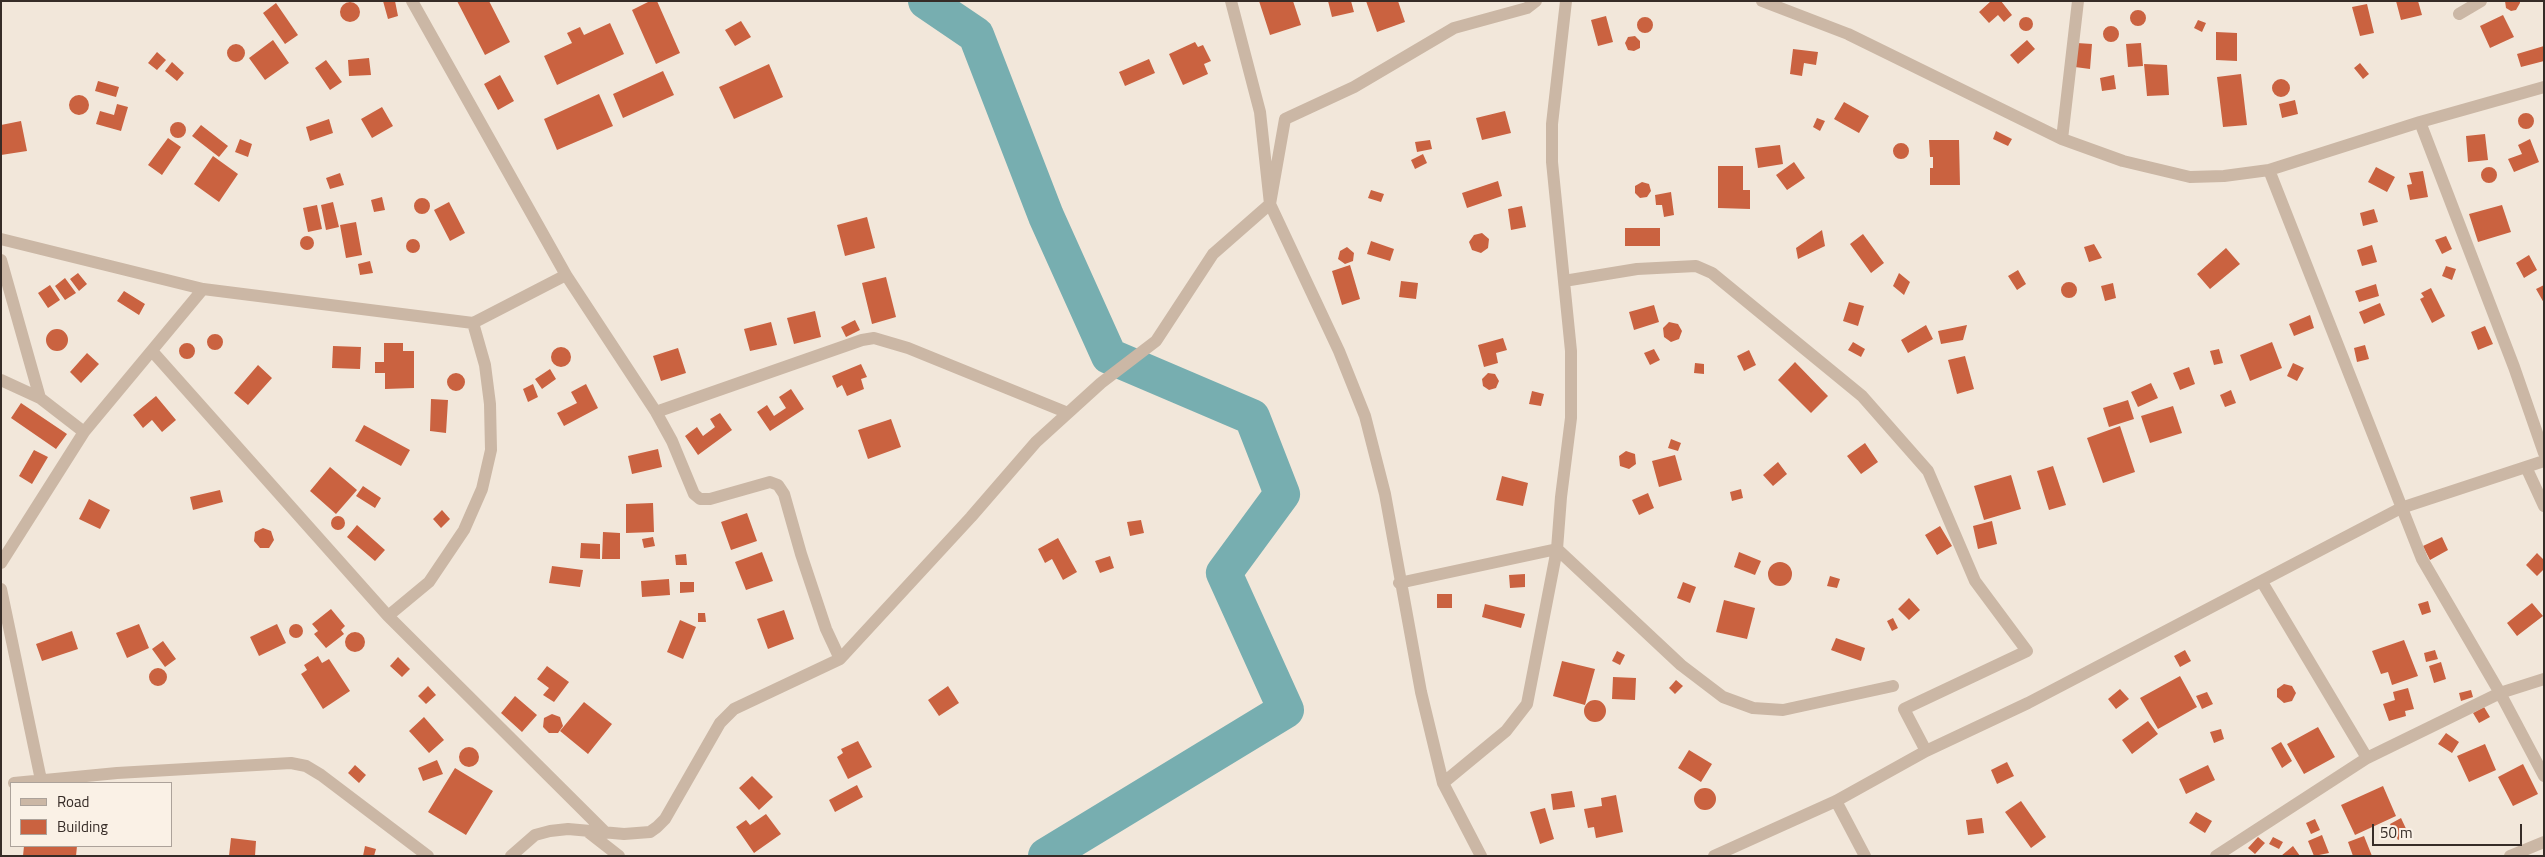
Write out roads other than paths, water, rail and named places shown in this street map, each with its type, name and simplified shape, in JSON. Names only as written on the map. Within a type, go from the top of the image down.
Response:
[{"type":"street","points":[[412,1],[566,275],[656,412],[672,441],[694,494],[700,499],[710,499],[770,482],[778,486],[784,494],[801,554],[826,629],[840,658]]},
{"type":"street","points":[[1231,1],[1260,112],[1270,204],[1339,352],[1364,416],[1385,494],[1399,583],[1420,692],[1443,783],[1481,856]]},
{"type":"street","points":[[511,856],[535,835],[568,829],[640,833],[650,832],[657,827],[665,818],[720,723],[734,709],[840,658],[971,517],[1036,442],[1101,383],[1156,341],[1213,254],[1270,204],[1285,119],[1354,87],[1454,28],[1527,8],[1536,1]]},
{"type":"street","points":[[1443,783],[1506,731],[1527,704],[1557,549],[1561,497],[1571,418],[1571,351],[1552,162],[1552,124],[1566,1]]},
{"type":"street","points":[[1762,1],[1848,34],[2062,139],[2123,161],[2190,177],[2224,176],[2269,170],[2420,122],[2544,87]]},
{"type":"street","points":[[2062,139],[2078,1]]},
{"type":"street","points":[[2459,14],[2481,1]]},
{"type":"street","points":[[2420,122],[2544,453]]},
{"type":"street","points":[[2269,170],[2422,560],[2500,693],[2544,776]]},
{"type":"street","points":[[1,240],[203,289],[473,323],[566,275]]},
{"type":"street","points":[[1,260],[40,398]]},
{"type":"street","points":[[1564,281],[1637,269],[1696,266],[1712,273],[1862,396],[1928,471],[1975,581],[2027,651],[1904,709],[1926,751]]},
{"type":"street","points":[[1,563],[84,432],[203,289]]},
{"type":"street","points":[[388,616],[429,582],[464,530],[482,489],[491,450],[490,404],[485,365],[473,323]]},
{"type":"street","points":[[656,412],[862,340],[874,338],[908,348],[1068,413]]},
{"type":"street","points":[[152,351],[388,616],[606,832]]},
{"type":"street","points":[[1,380],[40,398],[84,432]]},
{"type":"street","points":[[1714,856],[1836,801],[1926,751],[2028,703],[2401,508],[2544,461]]},
{"type":"street","points":[[2526,467],[2544,506]]},
{"type":"street","points":[[1399,583],[1557,549]]},
{"type":"street","points":[[1557,549],[1681,664],[1723,697],[1753,708],[1783,710],[1893,686]]},
{"type":"street","points":[[2262,582],[2367,758]]},
{"type":"street","points":[[1,589],[41,780]]},
{"type":"street","points":[[2216,856],[2367,758],[2500,693],[2544,679]]},
{"type":"street","points":[[22,782],[290,763],[306,766],[321,775],[428,856]]},
{"type":"street","points":[[1836,801],[1865,856]]},
{"type":"street","points":[[587,831],[619,856]]},
{"type":"street","points":[[2510,856],[2544,842]]},
{"type":"waterway","points":[[926,1],[976,35],[1046,216],[1109,356],[1252,417],[1282,494],[1224,573],[1286,710],[1046,856]]}]
